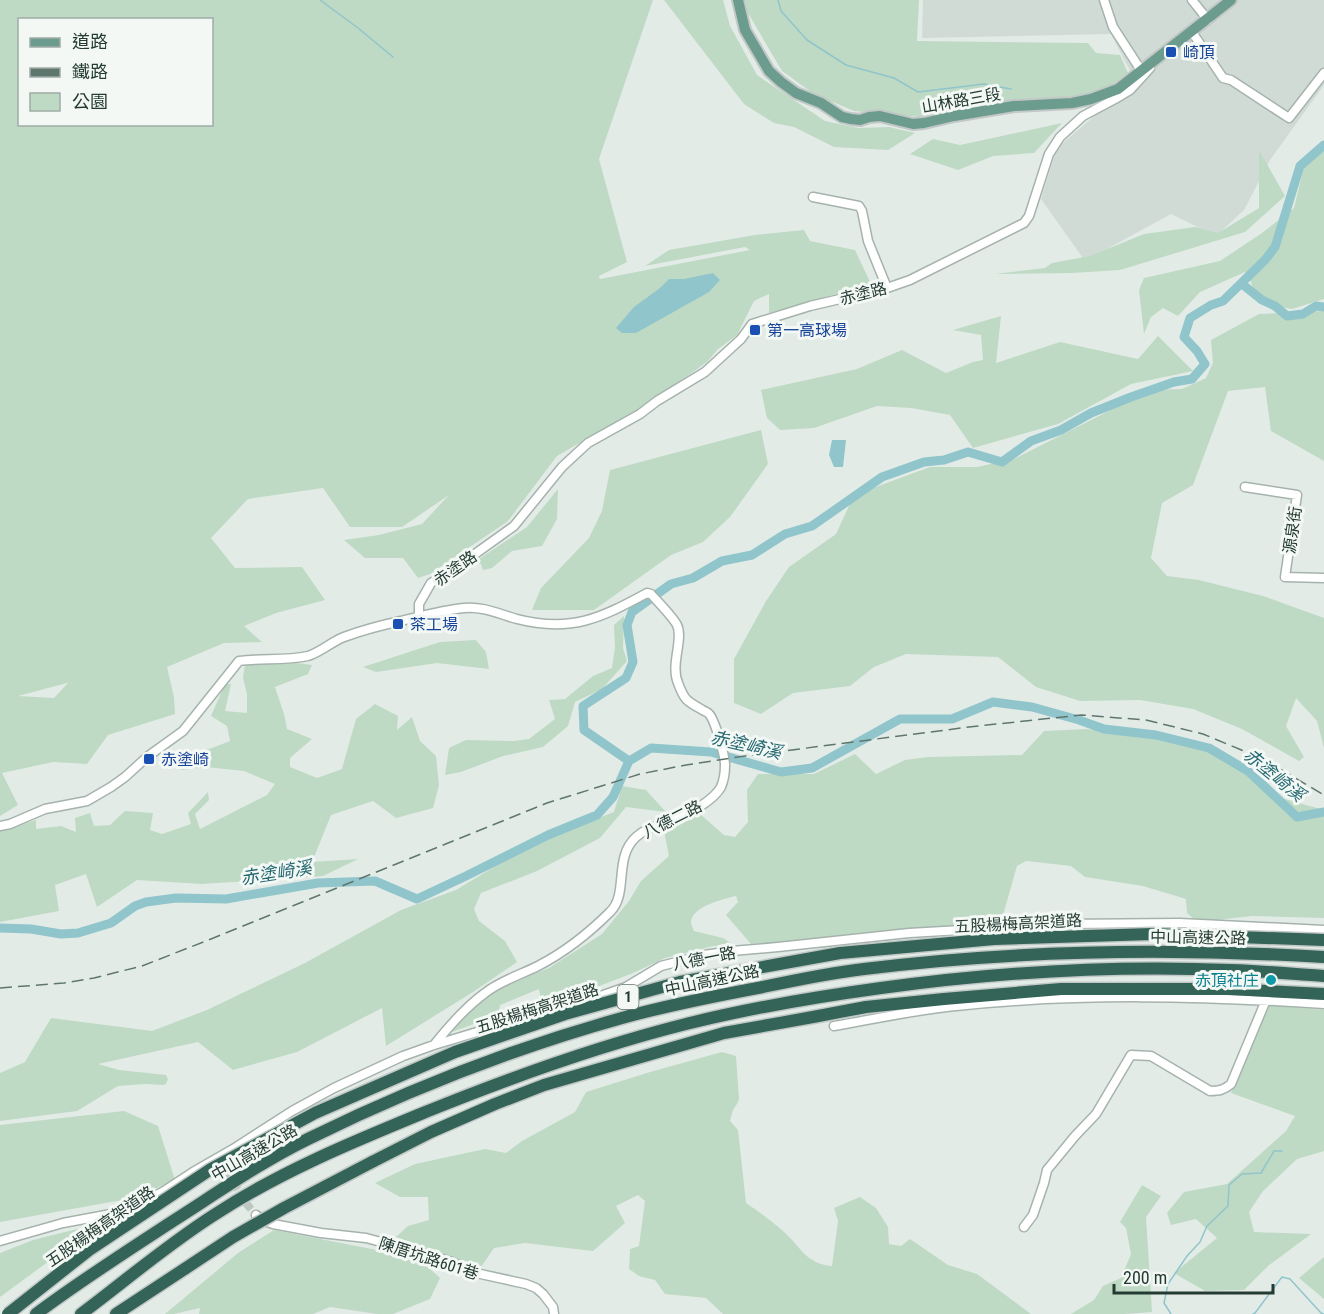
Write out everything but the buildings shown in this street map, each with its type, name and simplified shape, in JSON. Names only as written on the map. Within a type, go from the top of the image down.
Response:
[{"type":"highway","name":"五股楊梅高架道路","points":[[8,1314],[89,1250],[211,1169],[294,1124],[455,1052],[565,1014],[680,982],[840,953],[994,939],[1152,934],[1324,940]]},
{"type":"highway","name":"中山高速公路","points":[[36,1314],[101,1268],[234,1181],[305,1140],[440,1080],[541,1043],[621,1018],[701,998],[818,976],[921,963],[1031,955],[1116,953],[1324,957]]},
{"type":"highway","name":"中山高速公路","points":[[81,1314],[214,1215],[309,1162],[485,1088],[596,1049],[685,1024],[768,1005],[938,980],[1098,969],[1164,968],[1324,976]]},
{"type":"highway","points":[[116,1314],[264,1219],[431,1132],[544,1085],[724,1033],[867,1007],[1061,989],[1229,989],[1324,994]]},
{"type":"main road","name":"山林路三段","points":[[738,0],[745,30],[758,55],[769,70],[796,93],[821,103],[842,117],[860,120],[880,116],[914,123],[1014,106],[1072,102],[1101,97],[1118,89],[1143,72],[1164,52],[1232,0]]},
{"type":"street","points":[[1104,0],[1113,27],[1143,72]]},
{"type":"street","points":[[1192,0],[1208,20]]},
{"type":"street","points":[[1191,32],[1223,78],[1231,80],[1289,118],[1324,73]]},
{"type":"street","name":"赤塗路","points":[[419,616],[419,604],[431,583],[514,526],[561,467],[576,453],[588,443],[640,414],[705,372],[741,339],[752,324],[910,280],[1024,223],[1029,216],[1049,154],[1060,137],[1083,116],[1130,90],[1143,72]]},
{"type":"street","points":[[813,197],[859,206],[868,241],[887,288]]},
{"type":"street","name":"源泉街","points":[[1245,488],[1297,495],[1285,577],[1324,578]]},
{"type":"street","name":"八德二路","points":[[419,616],[476,607],[537,624],[564,624],[598,617],[647,592],[678,626],[675,677],[686,700],[709,714],[725,762],[724,780],[720,790],[705,804],[678,819],[647,829],[633,840],[623,864],[618,902],[613,910],[594,928],[558,954],[485,993],[450,1026],[434,1045]]},
{"type":"street","points":[[0,826],[45,809],[87,801],[118,782],[183,731],[239,661],[308,656],[356,633],[419,616]]},
{"type":"street","name":"八德一路","points":[[0,1241],[63,1223],[111,1214],[144,1202],[291,1111],[392,1061],[434,1045],[572,1006],[627,987],[661,966],[732,951],[909,933],[1064,924],[1180,923],[1324,930]]},
{"type":"street","points":[[834,1026],[926,1009],[1029,1000],[1105,997],[1266,1000],[1324,1004]]},
{"type":"street","points":[[1024,1227],[1033,1215],[1047,1170],[1096,1114],[1131,1055],[1151,1056],[1210,1091],[1226,1089],[1231,1084],[1266,1000]]},
{"type":"street","points":[[218,1157],[228,1172]]},
{"type":"street","name":"陳厝坑路601巷","points":[[256,1215],[273,1224],[366,1238],[413,1250],[452,1262],[476,1273],[526,1284],[543,1294],[553,1307],[554,1314]]},
{"type":"shaded area","points":[[923,0],[1324,0],[1324,85],[1270,160],[1244,210],[1216,236],[1171,214],[1085,261],[1041,199],[1057,148],[1106,106],[1139,88],[1111,34],[922,38]]},
{"type":"green space","points":[[0,0],[653,0],[599,159],[627,262],[599,276],[600,279],[750,250],[745,247],[645,266],[669,250],[755,235],[804,230],[810,241],[855,250],[871,284],[769,313],[769,294],[754,301],[737,335],[718,349],[707,362],[649,403],[557,456],[508,521],[430,574],[418,578],[403,558],[365,558],[344,540],[379,535],[422,524],[449,495],[402,527],[350,527],[323,488],[248,499],[211,538],[235,568],[302,567],[325,600],[276,613],[244,626],[262,642],[224,643],[167,667],[174,697],[175,714],[108,735],[87,764],[53,762],[2,773],[18,805],[0,816]],"holes":[[[68,683],[54,698],[18,696]]]},
{"type":"green space","points":[[664,0],[723,0],[730,26],[757,75],[825,121],[858,128],[889,127],[915,133],[888,150],[834,147],[794,127],[774,123],[744,104]]},
{"type":"green space","points":[[745,0],[919,0],[917,41],[1088,43],[1096,53],[1120,55],[1128,73],[1098,94],[962,106],[922,117],[854,111],[814,94],[782,71],[748,13]]},
{"type":"green space","points":[[1062,123],[1034,153],[993,156],[958,170],[910,154],[933,139],[960,145]]},
{"type":"green space","points":[[1324,147],[1324,299],[1292,309],[1258,303],[1249,276],[1245,272],[1200,292],[1178,316],[1163,308],[1151,317],[1144,334],[1139,290],[1144,278],[1220,261],[1262,233],[1294,208],[1304,167]]},
{"type":"green space","points":[[1259,150],[1285,196],[1245,232],[1120,270],[995,274],[1045,268],[1052,263],[1090,256],[1144,234],[1195,227],[1218,233],[1259,208]]},
{"type":"green space","points":[[1324,311],[1324,461],[1271,431],[1265,387],[1228,391],[1193,485],[1162,503],[1151,558],[1167,576],[1199,580],[1263,596],[1324,618],[1324,748],[1317,721],[1296,698],[1286,726],[1304,757],[1299,761],[1242,729],[1193,709],[1140,700],[1080,701],[1036,687],[998,657],[906,654],[874,667],[850,686],[793,693],[761,714],[734,703],[734,659],[766,601],[789,567],[836,534],[854,495],[930,467],[977,467],[1014,459],[1145,390],[1182,389],[1206,378],[1213,363],[1211,340],[1259,314]]},
{"type":"green space","points":[[1001,316],[996,363],[1060,342],[1138,359],[1158,336],[1193,371],[1131,384],[1058,424],[973,448],[950,415],[911,408],[877,406],[814,428],[780,430],[767,418],[761,390],[857,369],[902,350],[946,373],[983,360],[981,335],[953,330]]},
{"type":"green space","points":[[761,430],[768,464],[730,517],[703,542],[671,555],[594,610],[532,610],[541,588],[589,538],[602,511],[610,470]]},
{"type":"green space","points":[[558,489],[557,519],[542,546],[512,551],[492,568],[483,570],[481,564],[473,563],[527,527]]},
{"type":"green space","points":[[624,616],[623,648],[627,661],[602,689],[575,702],[568,726],[543,747],[503,756],[461,772],[445,775],[449,748],[466,740],[529,739],[555,719],[549,700],[565,699],[593,676],[612,668],[615,647],[614,625]]},
{"type":"green space","points":[[476,640],[486,652],[489,669],[437,663],[376,672],[363,667],[440,642]]},
{"type":"green space","points":[[290,662],[312,665],[308,674],[275,687],[287,729],[312,739],[290,758],[290,767],[317,778],[342,769],[356,719],[375,704],[398,716],[397,730],[412,717],[420,741],[436,756],[439,785],[433,808],[396,818],[373,801],[331,815],[312,862],[358,859],[323,876],[202,884],[137,880],[97,907],[86,874],[55,885],[59,911],[0,922],[0,831],[36,820],[36,829],[61,826],[76,832],[75,818],[90,813],[94,826],[110,825],[125,811],[153,813],[150,830],[162,834],[191,824],[188,813],[208,792],[209,800],[195,814],[200,829],[267,795],[275,784],[244,771],[206,767],[181,770],[184,757],[230,741],[227,726],[211,716],[225,684],[231,684],[225,711],[247,713],[247,694],[243,678],[245,664]]},
{"type":"green space","points":[[1087,729],[1160,738],[1226,756],[1281,798],[1324,810],[1324,918],[1252,916],[1207,921],[1195,920],[1187,913],[1186,899],[1143,886],[1085,877],[1071,866],[1026,861],[1017,866],[1003,915],[1012,915],[1011,925],[751,944],[726,915],[738,902],[736,896],[703,908],[693,916],[691,922],[694,931],[723,938],[734,945],[713,946],[665,958],[571,997],[542,1005],[539,989],[500,1005],[498,1015],[452,1032],[460,1021],[488,995],[549,968],[602,934],[629,901],[641,881],[669,856],[664,831],[700,814],[724,835],[735,837],[748,822],[747,790],[758,774],[814,774],[855,754],[876,774],[905,760],[928,757],[1022,755],[1044,731]]},
{"type":"green space","points":[[622,786],[646,790],[666,812],[626,807],[600,838],[537,871],[481,893],[474,909],[479,921],[505,941],[517,962],[386,1046],[382,1008],[297,1052],[233,1070],[198,1042],[98,1064],[119,1070],[166,1075],[168,1079],[166,1084],[118,1086],[77,1111],[0,1121],[0,1073],[25,1062],[51,1018],[152,1031],[207,1010],[305,963],[401,910],[456,890],[532,844],[614,812]]},
{"type":"green space","points":[[1268,1005],[1324,1010],[1324,1151],[1297,1159],[1263,1191],[1249,1212],[1254,1232],[1311,1234],[1268,1266],[1244,1290],[1205,1291],[1174,1273],[1217,1238],[1196,1219],[1171,1225],[1167,1213],[1184,1192],[1227,1184],[1286,1131],[1295,1116],[1231,1093]]},
{"type":"green space","points":[[722,1052],[736,1056],[739,1099],[730,1121],[738,1130],[746,1203],[779,1228],[805,1254],[816,1262],[832,1266],[838,1221],[834,1208],[860,1197],[876,1208],[888,1227],[889,1244],[901,1246],[910,1239],[948,1265],[977,1274],[1031,1314],[723,1314],[706,1298],[665,1294],[655,1280],[639,1276],[629,1269],[630,1249],[639,1246],[645,1201],[638,1195],[616,1206],[625,1223],[593,1251],[525,1243],[494,1248],[481,1267],[396,1237],[408,1226],[429,1220],[428,1197],[400,1197],[375,1183],[415,1164],[485,1149],[506,1153],[522,1141],[575,1112],[586,1092]]},
{"type":"green space","points":[[124,1111],[158,1126],[175,1180],[133,1198],[0,1222],[0,1125]]},
{"type":"green space","points":[[1142,1185],[1161,1196],[1146,1217],[1152,1312],[1071,1314],[1094,1300],[1103,1286],[1121,1278],[1131,1254],[1126,1228],[1120,1222]]},
{"type":"green space","points":[[101,1223],[0,1297],[0,1253],[33,1240]]},
{"type":"green space","points":[[274,1230],[418,1258],[440,1278],[430,1299],[393,1314],[330,1307],[313,1314],[199,1314],[200,1308],[165,1314],[238,1253]]},
{"type":"green space","points":[[1324,1257],[1324,1299],[1299,1278]]},
{"type":"water","points":[[713,273],[720,280],[709,292],[636,333],[622,333],[616,328],[634,307],[669,279],[684,279]]},
{"type":"water","points":[[832,440],[846,440],[843,467],[834,467],[829,455]]},
{"type":"waterway","points":[[320,0],[393,57]]},
{"type":"waterway","points":[[778,0],[781,11],[807,40],[846,65],[894,78],[918,92],[984,84],[1011,89]]},
{"type":"waterway","points":[[629,761],[584,730],[583,706],[626,678],[633,662],[627,625],[632,612],[671,584],[693,578],[722,561],[752,555],[785,534],[812,526],[882,477],[924,462],[944,460],[968,452],[1002,462],[1031,441],[1061,430],[1091,413],[1174,382],[1192,379],[1205,364],[1184,337],[1190,318],[1211,305],[1223,301],[1265,260],[1275,247],[1300,166],[1324,145]]},
{"type":"waterway","points":[[1242,284],[1287,316],[1303,314],[1316,306],[1324,307]]},
{"type":"waterway","name":"赤塗崎溪","points":[[0,928],[31,929],[61,934],[78,933],[111,923],[135,906],[146,902],[176,898],[226,899],[318,883],[375,881],[417,899],[548,835],[597,815],[613,797],[629,761],[651,748],[711,752],[781,772],[812,768],[900,719],[952,719],[993,702],[1032,707],[1104,729],[1156,735],[1209,748],[1248,771],[1297,817],[1324,812]]},
{"type":"waterway","points":[[1171,1314],[1164,1303],[1168,1284],[1187,1256],[1200,1242],[1207,1226],[1228,1206],[1229,1185],[1242,1174],[1261,1173],[1274,1151],[1282,1151]]},
{"type":"waterway","points":[[1253,1314],[1282,1277],[1290,1279],[1324,1314]]},
{"type":"tunnel","points":[[228,1172],[244,1201],[256,1215]]},
{"type":"railway","points":[[0,988],[64,983],[142,966],[547,803],[640,774],[745,756],[1081,715],[1146,720],[1203,734],[1263,759],[1324,795]]},
{"type":"place","name":"崎頂","points":[[1171,52]]},
{"type":"place","name":"第一高球場","points":[[755,330]]},
{"type":"place","name":"茶工場","points":[[398,624]]},
{"type":"place","name":"赤塗崎","points":[[149,759]]},
{"type":"place","name":"赤頂社庄","points":[[1271,980]]}]
